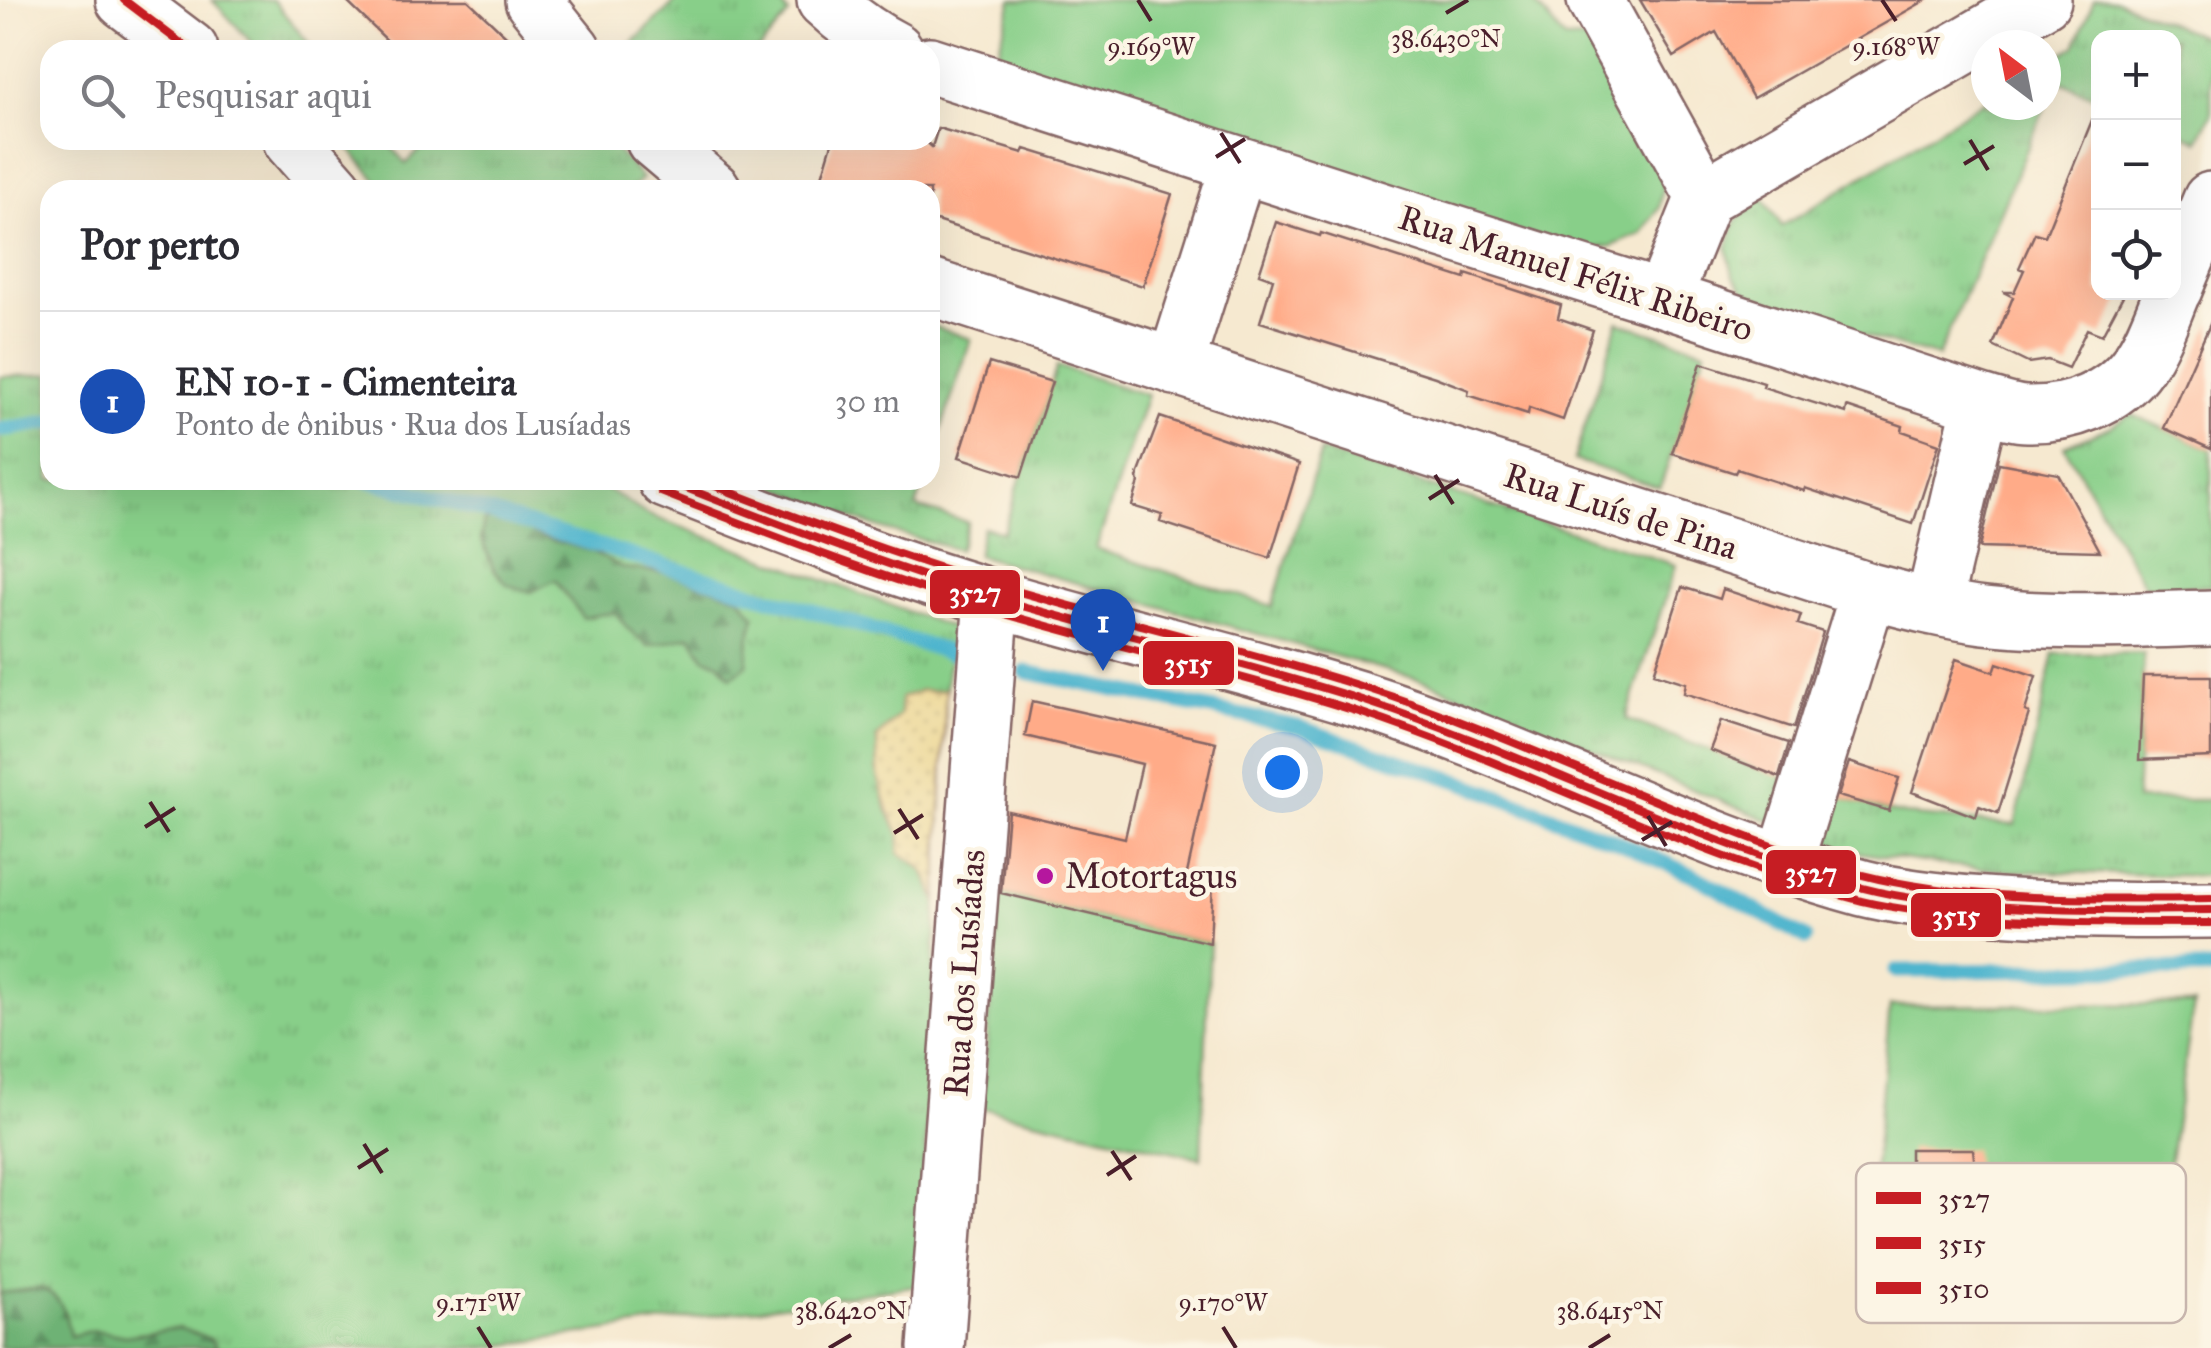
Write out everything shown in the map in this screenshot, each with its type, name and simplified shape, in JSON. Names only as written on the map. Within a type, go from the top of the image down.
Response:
[{"type":"street","points":[[124,0],[177,40]]},
{"type":"street","points":[[168,0],[203,40]]},
{"type":"street","points":[[533,0],[566,40]]},
{"type":"street","points":[[825,0],[878,40]]},
{"type":"street","points":[[1596,0],[1704,196]]},
{"type":"street","points":[[1664,299],[1704,196],[2043,0]]},
{"type":"street","name":"Rua Manuel Félix Ribeiro","points":[[940,68],[1981,404],[2023,414],[2055,413],[2114,389],[2138,366],[2169,300]]},
{"type":"street","points":[[300,150],[326,180]]},
{"type":"street","points":[[666,150],[701,180]]},
{"type":"street","points":[[1175,367],[1239,165]]},
{"type":"street","name":"Rua Manuel Félix Ribeiro","points":[[2181,271],[2211,200]]},
{"type":"street","name":"Rua Luís de Pina","points":[[940,291],[1869,591],[1983,616],[2045,620],[2211,618]]},
{"type":"street","points":[[1933,607],[1981,404]]},
{"type":"street","points":[[692,490],[843,548],[992,598],[1361,700],[1462,735],[1715,838],[1867,889],[1930,900],[2011,907],[2211,910]]},
{"type":"street","points":[[1793,836],[1869,591]]},
{"type":"street","name":"Rua dos Lusíadas","points":[[936,1348],[992,598]]},
{"type":"green space","points":[[212,0],[273,0],[306,40],[250,40]]},
{"type":"green space","points":[[677,0],[777,0],[789,14],[767,40],[635,40]]},
{"type":"green space","points":[[1012,0],[1532,0],[1565,40],[1586,39],[1664,180],[1659,208],[1641,234],[1612,246],[1575,252],[995,62]]},
{"type":"green space","points":[[2094,0],[2116,0],[2211,40],[2211,114],[2198,141],[2181,133],[2181,30],[2091,30],[2091,95],[2061,82],[2061,55],[2075,46]]},
{"type":"green space","points":[[1971,109],[1971,120],[2040,120],[1938,357],[1769,309],[1748,296],[1733,275],[1727,248],[1736,221],[1761,195],[1782,226]]},
{"type":"green space","points":[[351,150],[394,150],[406,164],[420,150],[616,150],[642,178],[640,180],[376,180]]},
{"type":"green space","points":[[1618,322],[1706,350],[1660,488],[1574,460]]},
{"type":"green space","points":[[940,328],[971,339],[940,434]]},
{"type":"green space","points":[[1057,366],[1147,395],[1096,549],[1272,606],[1321,451],[1676,565],[1626,719],[1800,784],[1891,812],[2015,825],[2054,654],[2144,653],[2136,800],[2211,800],[2211,876],[2010,871],[1861,853],[1802,834],[1428,682],[977,555],[983,527],[1003,532]]},
{"type":"green space","points":[[40,375],[40,490],[609,490],[646,514],[950,627],[957,634],[947,671],[920,1285],[484,1348],[0,1348],[0,377]]},
{"type":"green space","points":[[2131,414],[2211,449],[2211,586],[2145,587],[2064,446]]},
{"type":"green space","points":[[784,490],[922,490],[916,507],[968,522],[959,550],[825,509]]},
{"type":"green space","points":[[495,519],[591,551],[623,568],[666,573],[740,597],[755,616],[747,665],[731,677],[718,662],[704,658],[691,636],[648,646],[615,612],[583,618],[555,580],[531,592],[508,585],[493,568],[481,538],[484,520]]},
{"type":"green space","points":[[999,893],[1210,943],[1201,1158],[982,1108]]},
{"type":"green space","points":[[2194,1004],[2169,1163],[1875,1163],[1890,1006]]},
{"type":"green space","points":[[41,1288],[59,1302],[70,1336],[95,1330],[125,1336],[179,1328],[211,1339],[217,1348],[0,1348],[0,1293]]},
{"type":"sand","points":[[946,689],[937,903],[925,873],[899,853],[900,835],[878,776],[877,738],[900,714],[901,698],[922,690]]},
{"type":"building","points":[[345,0],[468,0],[510,40],[387,40]]},
{"type":"building","points":[[1640,0],[1926,0],[1753,98],[1716,32],[1674,57]]},
{"type":"building","points":[[2091,123],[2091,300],[2121,300],[2102,335],[2087,329],[2068,368],[2048,360],[2028,363],[1993,346],[2013,297],[2003,292],[2014,292],[2024,270],[2019,268],[2035,233],[2045,236]]},
{"type":"building","points":[[940,129],[1023,153],[1025,149],[1172,194],[1143,286],[940,222],[940,180],[821,180],[830,150],[940,150]]},
{"type":"building","points":[[1276,222],[1465,279],[1466,274],[1561,305],[1558,318],[1593,330],[1563,420],[1529,408],[1528,414],[1468,395],[1469,390],[1435,377],[1260,322],[1273,279],[1259,274]]},
{"type":"building","points":[[2211,322],[2211,449],[2164,428]]},
{"type":"building","points":[[989,363],[1052,382],[1021,477],[959,457]]},
{"type":"building","points":[[1701,363],[1846,413],[1847,407],[1903,426],[1902,431],[1939,444],[1913,524],[1805,488],[1804,491],[1737,469],[1735,473],[1672,453]]},
{"type":"building","points":[[1160,417],[1299,464],[1270,558],[1160,522],[1162,515],[1132,506],[1137,478]]},
{"type":"building","points":[[1999,463],[2058,474],[2100,551],[1979,548]]},
{"type":"building","points":[[1682,587],[1720,599],[1723,589],[1801,615],[1798,624],[1823,632],[1794,728],[1684,693],[1686,683],[1654,673]]},
{"type":"building","points":[[1956,659],[1994,672],[1997,663],[2036,676],[2025,711],[2029,713],[1998,813],[1979,806],[1976,817],[1912,792]]},
{"type":"building","points":[[2143,676],[2211,676],[2211,757],[2139,760]]},
{"type":"building","points":[[1032,701],[1216,742],[1186,878],[1213,883],[1210,943],[1001,893],[1008,811],[1125,838],[1142,764],[1025,736]]},
{"type":"building","points":[[1721,721],[1789,743],[1779,777],[1710,750]]},
{"type":"building","points":[[1849,762],[1899,778],[1889,811],[1838,796]]},
{"type":"building","points":[[1910,1149],[1973,1149],[1975,1163],[1910,1163]]},
{"type":"waterway","points":[[0,430],[40,424]]},
{"type":"waterway","points":[[405,490],[951,653]]},
{"type":"waterway","points":[[1026,672],[1299,727],[1467,784],[1695,876],[1806,938]]},
{"type":"waterway","points":[[1896,971],[2211,969]]},
{"type":"transit line","name":"3527","points":[[124,0],[177,40]]},
{"type":"transit line","name":"3527","points":[[692,490],[952,585],[1362,700],[1488,746],[1736,847],[1863,888],[1927,900],[1992,906],[2211,910]]},
{"type":"transit line","name":"3510","points":[[726,490],[961,574],[1366,688],[1494,735],[1748,838],[1857,874],[2002,895],[2211,898]]},
{"type":"transit line","name":"3515","points":[[661,492],[825,555],[949,597],[1359,712],[1734,860],[1862,901],[1991,918],[2211,923]]},
{"type":"place","name":"EN 10-1 - Cimenteira","points":[[1103,671]]},
{"type":"place","name":"Motortagus","points":[[1045,876]]}]
